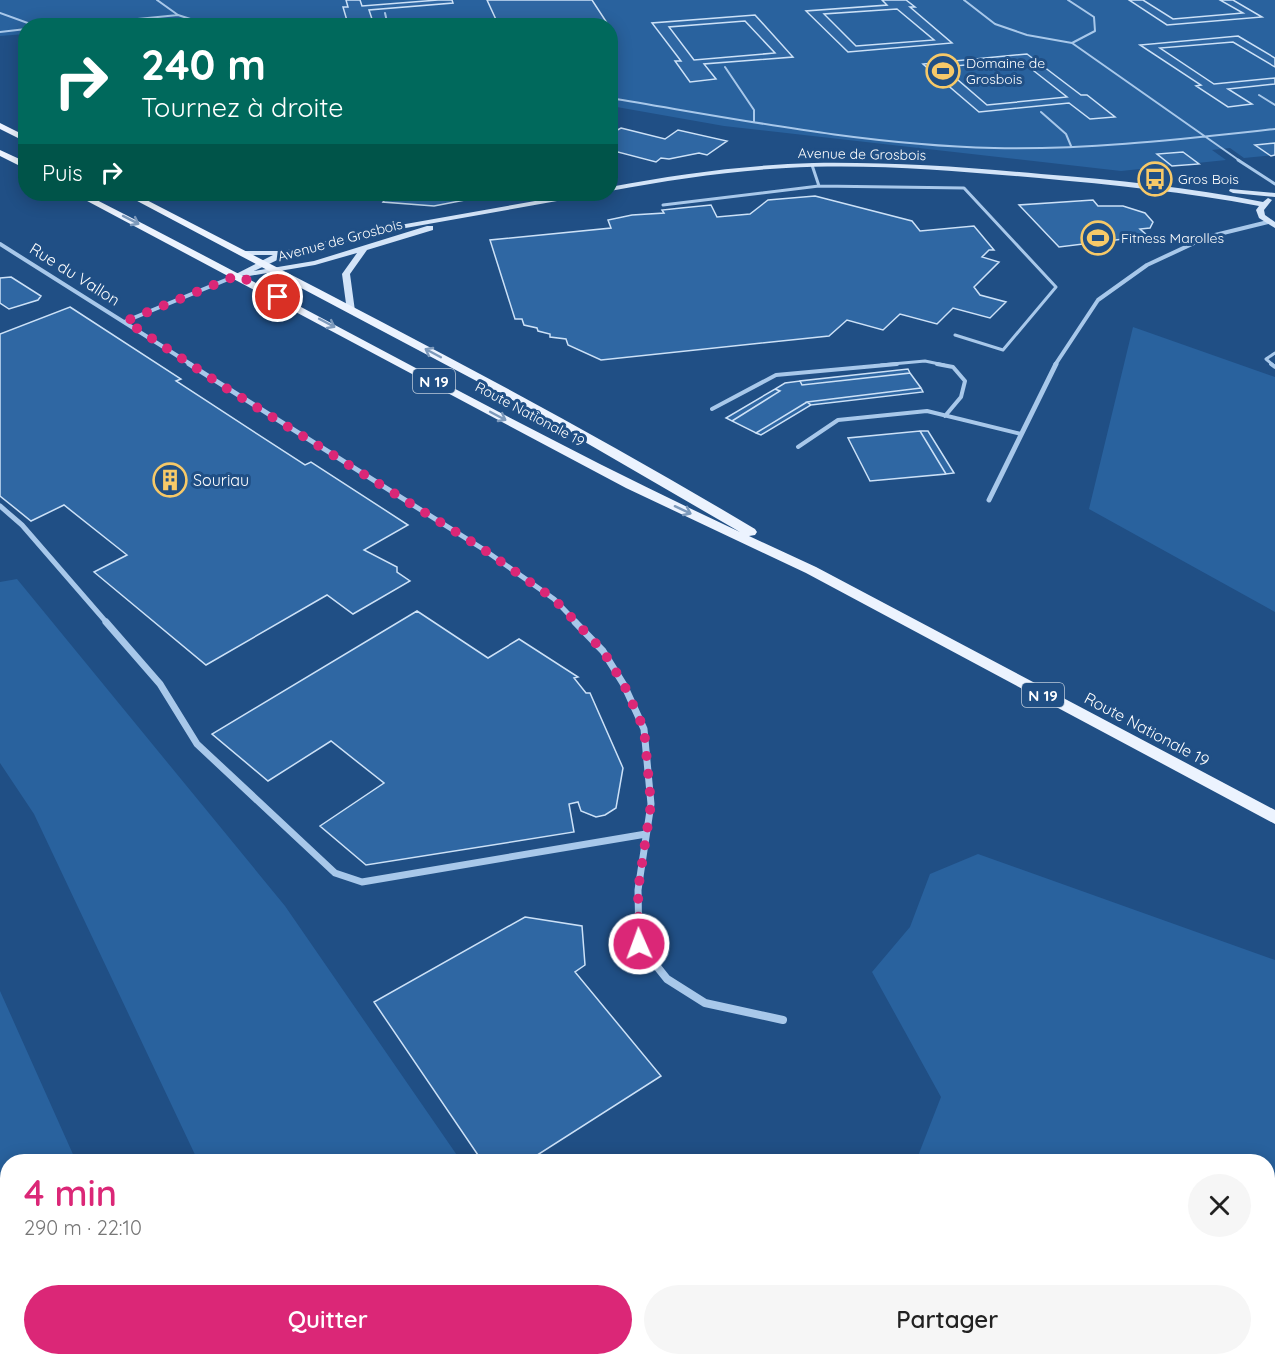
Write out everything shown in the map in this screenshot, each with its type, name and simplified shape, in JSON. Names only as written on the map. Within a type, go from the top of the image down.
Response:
[{"type":"main road","points":[[0,126],[18,135]]},
{"type":"main road","points":[[0,153],[18,162]]},
{"type":"main road","name":"Route Nationale 19","points":[[93,201],[238,275],[630,485],[811,570],[1275,818]]},
{"type":"main road","name":"Route Nationale 19","points":[[143,201],[651,471],[811,570]]},
{"type":"street","name":"Avenue de Grosbois","points":[[618,188],[721,171],[867,164],[1154,183],[1275,197]]},
{"type":"street","name":"Avenue de Grosbois","points":[[1115,182],[1262,204]]},
{"type":"street","points":[[989,500],[1061,353],[1098,300],[1147,265],[1207,237],[1272,224],[1260,210],[1262,204],[1275,197]]},
{"type":"street","name":"Avenue de Grosbois","points":[[238,275],[285,253],[400,227],[544,201]]},
{"type":"street","name":"Avenue de Grosbois","points":[[238,275],[276,271],[363,250],[483,213]]},
{"type":"street","name":"Rue du Vallon","points":[[0,243],[483,549],[554,599],[603,651],[624,685],[644,729],[651,804],[638,890],[639,944],[667,979],[705,1003],[783,1020]]},
{"type":"street","points":[[351,311],[346,274],[363,250]]},
{"type":"street","points":[[243,253],[285,253]]},
{"type":"street","points":[[126,321],[238,275]]},
{"type":"street","points":[[0,506],[22,525],[160,684],[197,744],[335,873],[362,882],[646,834]]},
{"type":"lane","points":[[157,0],[178,15],[187,18]]},
{"type":"lane","points":[[964,0],[995,24],[1027,35],[1072,43],[1203,137],[1275,184]]},
{"type":"lane","points":[[1068,0],[1094,17],[1095,31],[1072,43]]},
{"type":"lane","points":[[0,13],[18,20]]},
{"type":"lane","points":[[386,13],[387,18]]},
{"type":"lane","points":[[148,18],[178,15]]},
{"type":"lane","points":[[0,32],[18,31]]},
{"type":"lane","points":[[725,67],[753,110],[754,123]]},
{"type":"lane","points":[[1258,95],[1275,105]]},
{"type":"lane","points":[[618,99],[754,123],[953,146],[1071,146],[1203,137],[1275,129]]},
{"type":"lane","points":[[1041,112],[1066,134],[1071,146]]},
{"type":"lane","points":[[812,165],[819,186]]},
{"type":"lane","points":[[663,205],[819,186],[964,188],[1056,287],[1003,350],[955,335]]},
{"type":"lane","points":[[1275,353],[1266,359],[1275,367]]},
{"type":"lane","points":[[712,409],[776,375],[925,361],[953,367],[965,381],[961,396],[945,416]]},
{"type":"lane","points":[[798,447],[838,420],[927,411],[1021,434]]},
{"type":"shaded area","name":"Domaine de Grosbois","points":[[0,0],[1275,0],[1275,155],[1244,158],[1230,148],[1212,150],[1226,160],[1121,171],[724,126],[618,107],[618,18],[18,18],[18,35],[0,36]]},
{"type":"shaded area","points":[[1133,327],[1275,377],[1275,612],[1089,509]]},
{"type":"shaded area","points":[[17,579],[285,906],[456,1154],[195,1154],[34,814],[0,763],[0,582]]},
{"type":"shaded area","points":[[978,854],[1275,960],[1275,1154],[919,1154],[941,1097],[872,972],[910,927],[930,874]]},
{"type":"shaded area","points":[[0,991],[73,1154],[0,1154]]},
{"type":"building","points":[[346,0],[360,0],[362,6],[438,0],[452,0],[453,3],[369,10],[372,18],[346,18],[343,7],[348,7]]},
{"type":"building","points":[[487,0],[592,0],[604,18],[495,18]]},
{"type":"building","points":[[882,0],[906,0],[915,7],[910,7],[952,43],[848,52],[806,11],[887,5]],"holes":[[[897,9],[934,40],[856,46],[824,14]]]},
{"type":"building","points":[[1129,0],[1143,0],[1173,19],[1243,13],[1220,0],[1233,0],[1262,17],[1167,25]]},
{"type":"building","points":[[755,15],[793,57],[704,64],[716,79],[690,82],[675,61],[681,61],[652,23]],"holes":[[[745,21],[775,53],[694,60],[669,27]]]},
{"type":"building","points":[[1238,36],[1275,58],[1275,67],[1233,42],[1160,48],[1214,84],[1275,78],[1275,84],[1228,89],[1252,104],[1228,107],[1196,86],[1201,85],[1140,45]]},
{"type":"building","points":[[1027,54],[1081,95],[1087,95],[1115,117],[1090,119],[1069,103],[979,112],[923,64]],"holes":[[[1020,60],[1067,97],[987,105],[943,67]]]},
{"type":"building","points":[[621,128],[665,139],[678,130],[727,141],[707,155],[699,153],[669,159],[661,158],[656,162],[618,152],[618,130]]},
{"type":"building","points":[[1275,143],[1275,155],[1271,156],[1255,145]]},
{"type":"building","points":[[1183,152],[1199,164],[1172,166],[1157,154]]},
{"type":"building","points":[[815,196],[912,221],[920,231],[974,226],[994,250],[989,250],[982,257],[999,262],[974,287],[980,295],[1006,302],[990,318],[953,308],[937,324],[900,314],[883,330],[847,320],[829,336],[601,360],[568,345],[566,339],[550,337],[550,334],[538,331],[537,328],[524,325],[522,319],[515,319],[490,240],[611,228],[608,220],[632,215],[664,213],[662,210],[711,205],[717,217],[750,214],[768,200]]},
{"type":"building","points":[[1093,200],[1098,206],[1123,206],[1145,213],[1153,222],[1150,228],[1140,229],[1148,236],[1059,247],[1019,205]]},
{"type":"building","points":[[384,201],[460,201],[434,206]]},
{"type":"building","points":[[11,277],[41,296],[38,300],[9,309],[0,303],[0,278]]},
{"type":"building","name":"Souriau","points":[[70,307],[181,379],[176,381],[305,465],[311,462],[408,525],[364,550],[397,567],[397,572],[410,581],[353,614],[327,595],[206,665],[94,572],[127,555],[64,505],[31,521],[0,496],[0,334]]},
{"type":"building","points":[[908,369],[910,373],[802,385],[800,381]]},
{"type":"building","points":[[910,373],[921,388],[807,402],[756,433],[732,421],[780,391],[775,389],[785,383],[800,381],[802,385]]},
{"type":"building","points":[[921,388],[923,392],[811,405],[807,402]]},
{"type":"building","points":[[775,389],[780,391],[732,421],[726,418]]},
{"type":"building","points":[[807,402],[811,405],[761,435],[756,433]]},
{"type":"building","points":[[920,431],[946,474],[870,481],[848,438]]},
{"type":"building","points":[[920,431],[928,431],[954,473],[946,474]]},
{"type":"building","points":[[417,611],[488,658],[519,639],[578,677],[574,678],[586,693],[590,693],[623,768],[616,808],[605,815],[596,817],[581,811],[578,802],[569,804],[574,832],[366,865],[320,826],[384,783],[331,741],[268,781],[212,734]]},
{"type":"building","points":[[525,917],[582,926],[585,965],[575,972],[661,1076],[539,1154],[477,1154],[374,1002]]},
{"type":"place","name":"Domaine de Grosbois","points":[[943,71]]},
{"type":"place","name":"Gros Bois","points":[[1155,179]]},
{"type":"place","name":"Fitness Marolles","points":[[1098,238]]},
{"type":"place","name":"Souriau","points":[[170,480]]},
{"type":"route","points":[[278,297],[238,275],[126,321],[226,388],[483,549],[554,599],[603,651],[624,685],[644,729],[651,804],[638,890],[639,944]]}]
